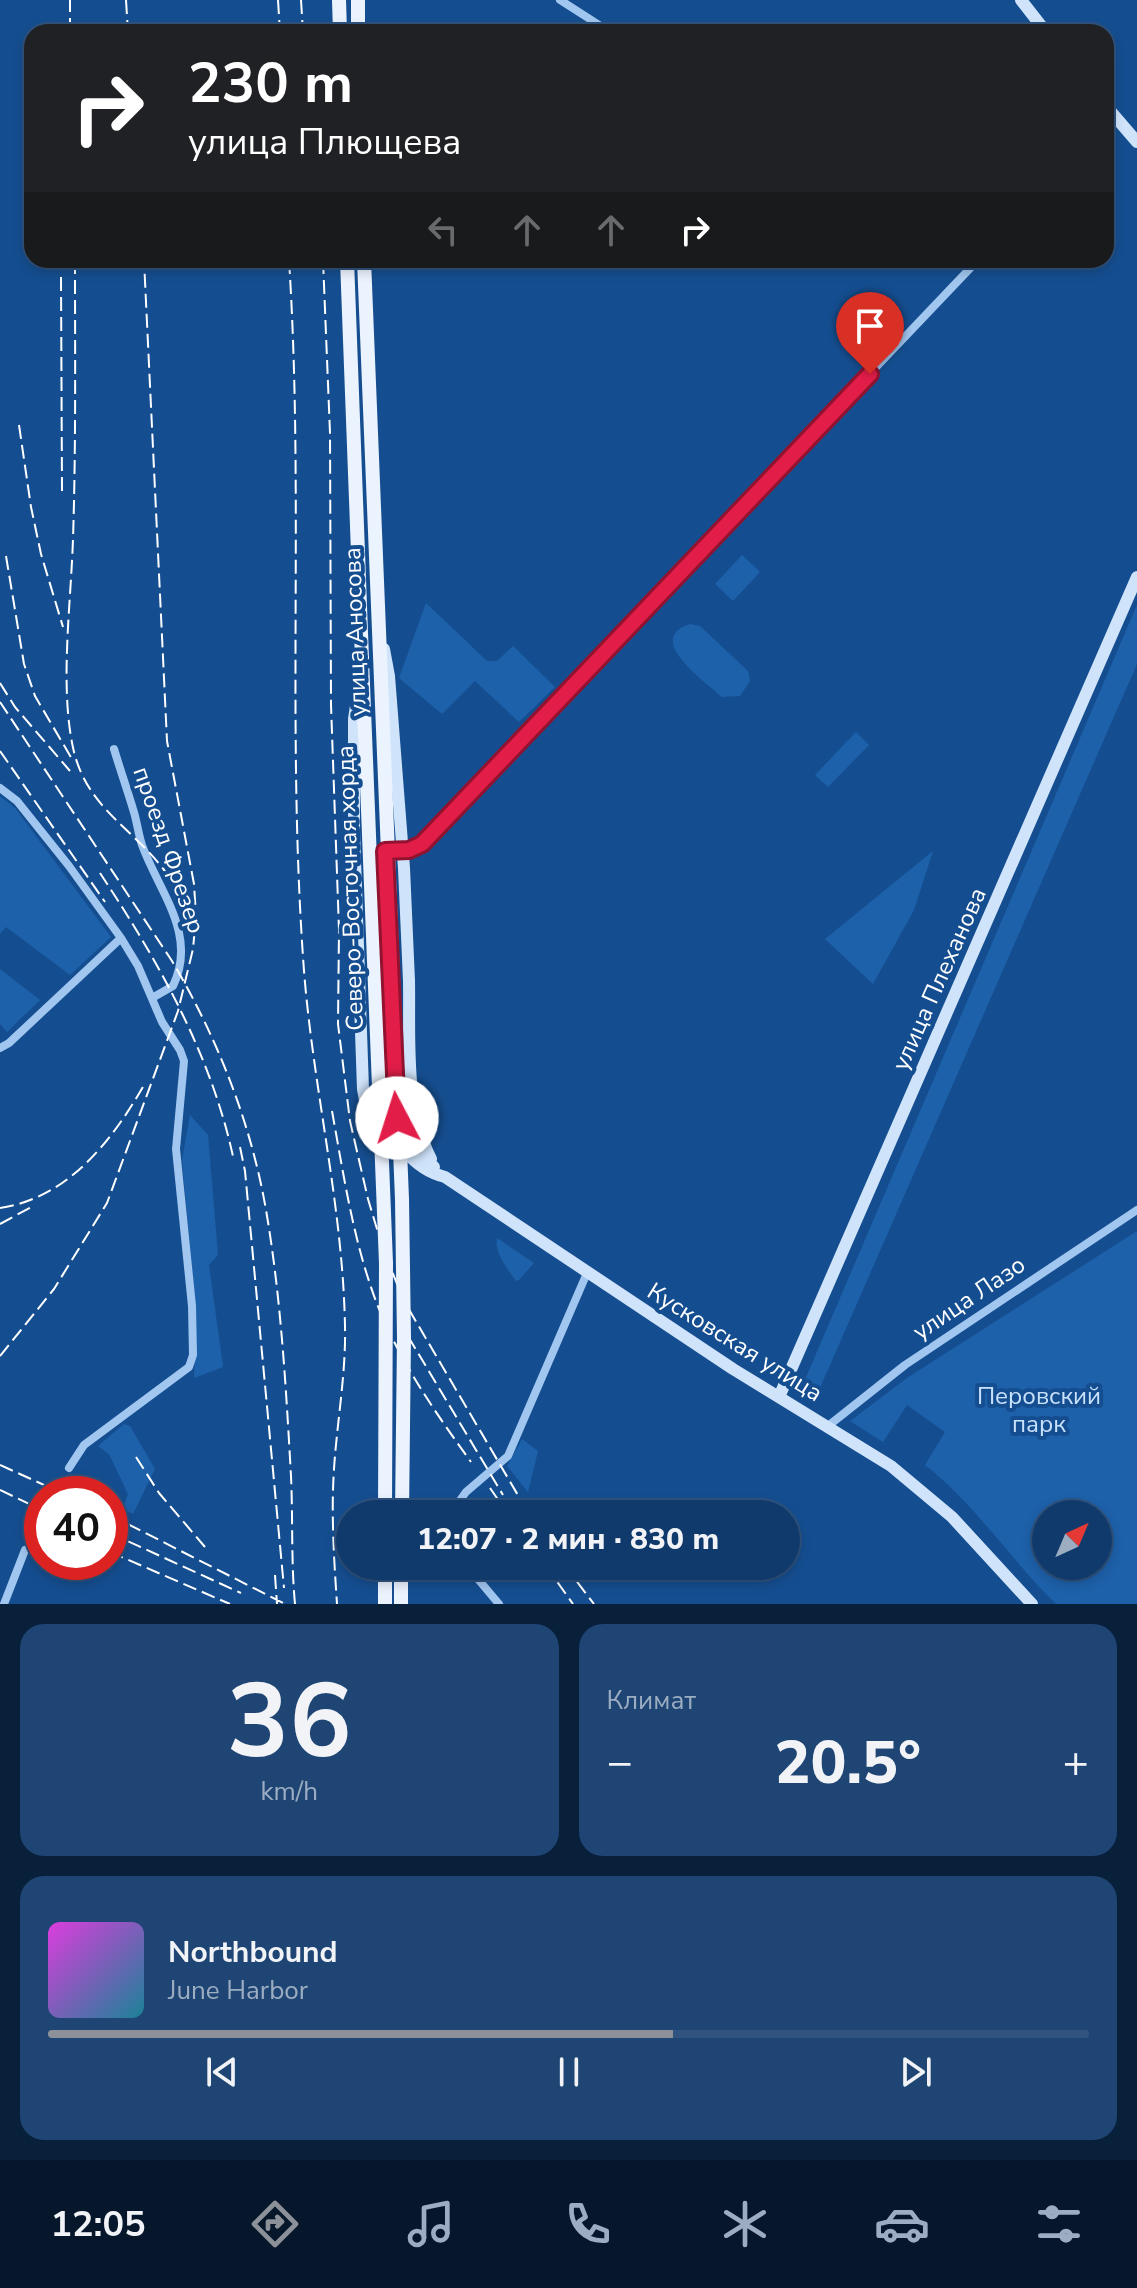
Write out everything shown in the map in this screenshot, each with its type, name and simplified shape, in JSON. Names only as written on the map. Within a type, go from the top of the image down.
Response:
[{"type":"main road","points":[[341,24],[342,0]]},
{"type":"main road","points":[[356,0],[357,24]]},
{"type":"main road","name":"Северо-Восточная хорда","points":[[349,268],[386,1263],[385,1500]]},
{"type":"main road","name":"Северо-Восточная хорда","points":[[364,268],[403,1230],[402,1500]]},
{"type":"main road","points":[[385,1580],[385,1604]]},
{"type":"main road","points":[[401,1580],[401,1604]]},
{"type":"street","points":[[560,0],[598,24]]},
{"type":"street","points":[[1021,0],[1040,24]]},
{"type":"street","points":[[1114,124],[1137,142]]},
{"type":"street","name":"улица Аносова","points":[[349,268],[395,1108],[412,1145],[441,1173]]},
{"type":"street","name":"улица Аносова","points":[[364,268],[384,1109],[397,1140]]},
{"type":"street","points":[[379,851],[409,850],[422,844],[970,268]]},
{"type":"street","name":"улица Плеханова","points":[[779,1397],[1137,577]]},
{"type":"street","points":[[378,613],[389,676],[404,868],[417,1126],[441,1173]]},
{"type":"street","points":[[362,659],[354,719],[354,831],[363,1089],[371,1123],[399,1154],[414,1161]]},
{"type":"street","name":"проезд Фрезер","points":[[114,749],[142,845],[177,921],[182,941],[182,960],[173,986],[152,998]]},
{"type":"street","points":[[0,788],[17,801],[34,822],[121,938],[184,1061],[176,1149],[192,1306],[193,1355],[189,1367],[84,1445],[69,1468]]},
{"type":"street","points":[[0,1048],[121,938]]},
{"type":"street","name":"Кусковская улица","points":[[397,1140],[414,1161],[441,1173],[587,1273],[891,1466],[935,1501],[1032,1604]]},
{"type":"street","name":"улица Лазо","points":[[828,1426],[905,1365],[1137,1210]]},
{"type":"street","points":[[460,1500],[508,1456],[587,1273]]},
{"type":"street","points":[[4,1604],[24,1553]]},
{"type":"street","points":[[479,1580],[499,1604]]},
{"type":"green space","points":[[742,555],[760,572],[733,601],[715,584]]},
{"type":"green space","points":[[426,603],[487,661],[497,661],[513,646],[555,687],[519,722],[475,681],[442,714],[399,678]]},
{"type":"green space","points":[[1137,605],[1137,664],[816,1397],[801,1389]]},
{"type":"green space","points":[[690,624],[700,626],[748,671],[750,681],[740,696],[722,697],[692,671],[675,650],[673,640],[677,631]]},
{"type":"green space","points":[[856,732],[869,745],[828,787],[815,775]]},
{"type":"green space","points":[[0,796],[15,808],[111,937],[70,975],[6,927],[0,934]]},
{"type":"green space","points":[[933,851],[914,910],[873,984],[825,939]]},
{"type":"green space","points":[[0,969],[40,1000],[7,1032],[0,1024]]},
{"type":"green space","points":[[190,1115],[208,1135],[218,1255],[209,1265],[223,1367],[194,1378],[196,1315],[182,1160]]},
{"type":"green space","name":"Перовский парк","points":[[1137,1231],[1137,1604],[1056,1604],[1033,1580],[1112,1580],[1112,1500],[1032,1500],[1032,1579],[960,1497],[925,1465],[945,1432],[907,1405],[883,1442],[850,1421],[907,1378]]},
{"type":"green space","points":[[497,1238],[534,1263],[519,1280],[516,1281],[502,1261]]},
{"type":"green space","points":[[124,1424],[130,1426],[155,1469],[133,1514],[128,1512],[128,1476],[119,1476],[109,1454],[98,1446]]},
{"type":"green space","points":[[522,1439],[538,1451],[528,1492],[507,1466]]},
{"type":"railway","points":[[70,0],[70,24]]},
{"type":"railway","points":[[126,0],[128,24]]},
{"type":"railway","points":[[278,0],[280,24]]},
{"type":"railway","points":[[301,0],[302,24]]},
{"type":"railway","points":[[75,268],[74,504],[67,646],[67,701],[74,752],[80,771],[99,802],[165,871],[186,915]]},
{"type":"railway","points":[[0,1356],[54,1289],[107,1203],[178,1011],[193,949],[196,916],[194,884],[167,741],[144,268]]},
{"type":"railway","points":[[289,268],[295,434],[298,870],[307,1003],[339,1234],[345,1327],[333,1486],[337,1604]]},
{"type":"railway","points":[[323,268],[330,433],[331,705],[339,930],[338,1024],[350,1121],[368,1199],[383,1249],[404,1301],[521,1500]]},
{"type":"railway","points":[[61,277],[62,493]]},
{"type":"railway","points":[[19,425],[41,554],[63,627]]},
{"type":"railway","points":[[6,556],[24,664],[35,696],[72,759]]},
{"type":"railway","points":[[0,683],[15,707],[70,771]]},
{"type":"railway","points":[[0,702],[172,961],[218,1050],[242,1113],[260,1177],[279,1309],[291,1476],[295,1604]]},
{"type":"railway","points":[[0,751],[105,902]]},
{"type":"railway","points":[[100,873],[143,941],[181,1011],[212,1084],[234,1161]]},
{"type":"railway","points":[[0,1208],[47,1192],[86,1164],[118,1126],[144,1085]]},
{"type":"railway","points":[[332,1111],[356,1236],[379,1309],[409,1369],[471,1462]]},
{"type":"railway","points":[[240,1147],[245,1171],[284,1588]]},
{"type":"railway","points":[[0,1224],[35,1205]]},
{"type":"railway","points":[[401,1318],[409,1338],[503,1495]]},
{"type":"railway","points":[[136,1457],[159,1493],[205,1547]]},
{"type":"railway","points":[[0,1465],[24,1476]]},
{"type":"railway","points":[[490,1488],[498,1500]]},
{"type":"railway","points":[[0,1490],[24,1501]]},
{"type":"railway","points":[[128,1524],[285,1604]]},
{"type":"railway","points":[[128,1541],[241,1593]]},
{"type":"railway","points":[[128,1560],[230,1604]]},
{"type":"railway","points":[[275,1575],[277,1604]]},
{"type":"railway","points":[[556,1580],[573,1604]]},
{"type":"railway","points":[[576,1580],[594,1604]]},
{"type":"route","points":[[397,1118],[385,851],[409,850],[422,844],[870,374]]}]
